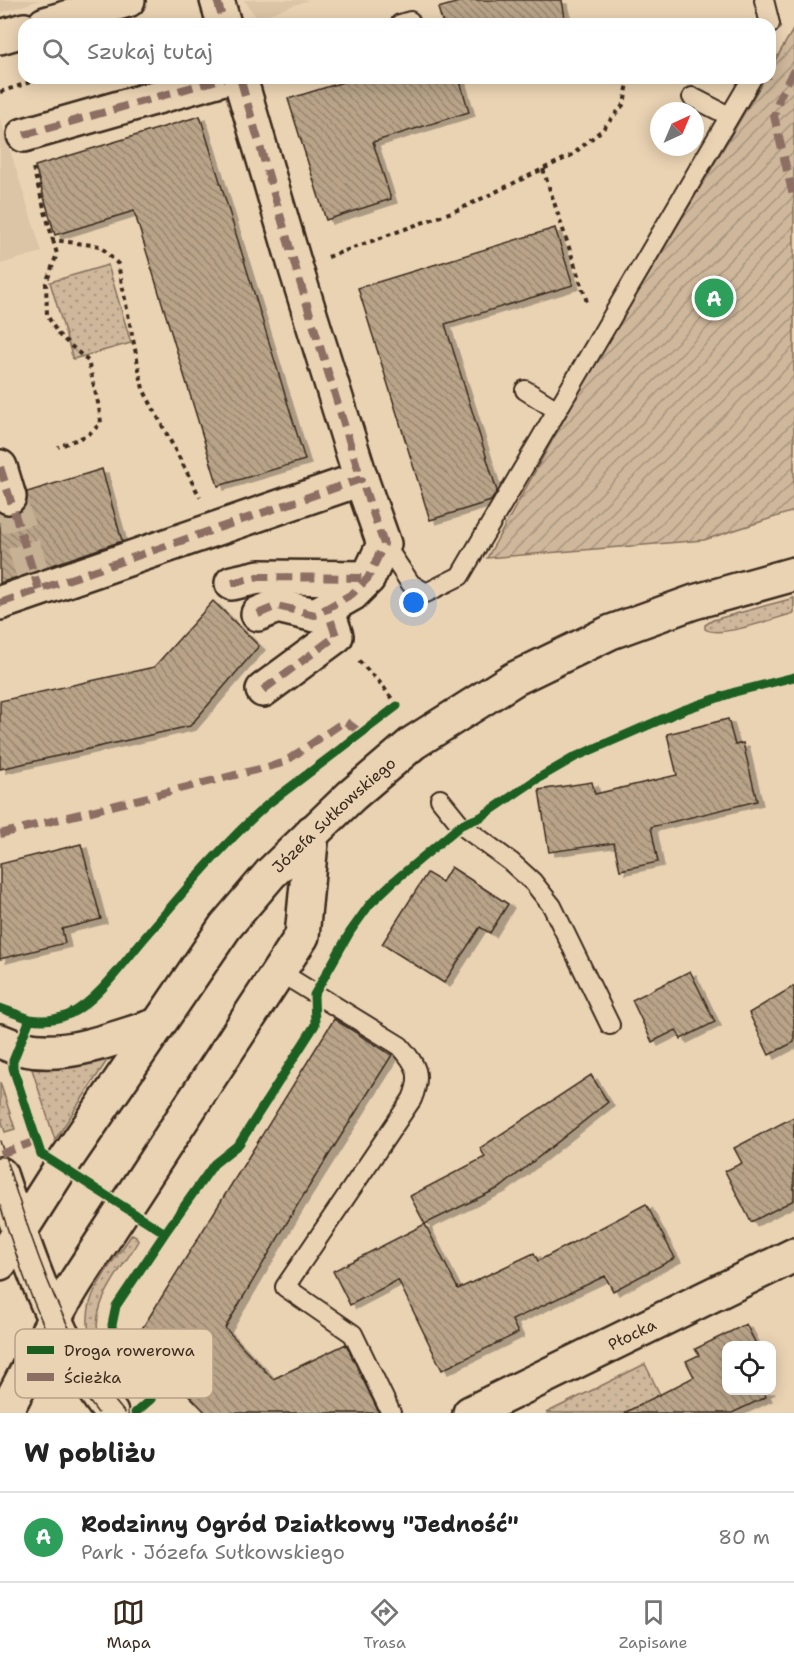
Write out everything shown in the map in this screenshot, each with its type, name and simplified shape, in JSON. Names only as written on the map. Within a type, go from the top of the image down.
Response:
[{"type":"street","points":[[62,13],[128,0]]},
{"type":"street","points":[[217,0],[222,18]]},
{"type":"street","points":[[0,37],[18,32]]},
{"type":"street","points":[[24,135],[203,84]]},
{"type":"street","points":[[242,84],[296,269],[384,544],[368,578],[352,594],[331,622],[263,690]]},
{"type":"street","points":[[0,603],[37,584],[362,479]]},
{"type":"street","name":"Józefa Sułkowskiego","points":[[0,1263],[61,1167],[225,927],[271,873],[351,796],[413,743],[514,679],[611,632],[694,602],[794,574]]},
{"type":"street","points":[[232,583],[260,577],[368,578]]},
{"type":"street","points":[[258,614],[277,606],[315,615],[331,622]]},
{"type":"street","points":[[49,1329],[94,1252],[302,936],[312,832]]},
{"type":"street","points":[[0,1041],[30,1052],[62,1052],[158,1025]]},
{"type":"street","points":[[0,1174],[20,1233],[59,1329]]},
{"type":"street","name":"Płocka","points":[[470,1413],[794,1255]]},
{"type":"street","points":[[5,1413],[15,1394]]},
{"type":"street","points":[[101,1398],[111,1413]]},
{"type":"lane","points":[[764,0],[768,18]]},
{"type":"lane","points":[[384,544],[411,584],[426,593],[460,576],[748,84]]},
{"type":"lane","points":[[692,97],[729,116]]},
{"type":"lane","points":[[525,390],[557,410]]},
{"type":"lane","points":[[440,799],[461,825],[511,862],[533,882],[552,906],[610,1025]]},
{"type":"lane","points":[[278,971],[400,1046],[414,1062],[418,1077],[417,1088],[412,1099],[285,1287],[353,1334],[391,1413]]},
{"type":"path","points":[[0,92],[25,84]]},
{"type":"path","points":[[296,269],[460,209],[572,155],[602,130],[624,104],[628,84]]},
{"type":"path","points":[[24,135],[57,254],[46,283],[47,315],[58,334],[88,361],[101,423],[88,435],[58,447]]},
{"type":"path","points":[[543,169],[599,338]]},
{"type":"path","points":[[54,240],[100,246],[118,264],[143,390],[199,496],[207,502]]},
{"type":"path","points":[[331,622],[397,706]]},
{"type":"shaded area","points":[[0,0],[40,0],[0,13]]},
{"type":"shaded area","points":[[244,0],[309,0],[257,18]]},
{"type":"shaded area","points":[[794,28],[794,511],[704,540],[487,558],[582,387],[761,84],[776,84],[776,59]]},
{"type":"shaded area","points":[[0,118],[42,252],[0,264]]},
{"type":"shaded area","points":[[108,265],[131,343],[73,359],[50,282]]},
{"type":"shaded area","points":[[794,598],[794,613],[735,630],[705,629],[705,625],[713,620]]},
{"type":"shaded area","points":[[102,1057],[106,1062],[55,1140],[31,1066],[59,1068]]},
{"type":"shaded area","points":[[0,1082],[15,1129],[5,1132],[0,1115]]},
{"type":"shaded area","points":[[132,1234],[136,1236],[138,1241],[113,1280],[100,1307],[98,1329],[89,1329],[88,1311],[100,1281]]},
{"type":"shaded area","points":[[645,1364],[669,1413],[546,1413]]},
{"type":"building","points":[[466,0],[562,0],[565,18],[441,18],[438,8]]},
{"type":"building","points":[[337,84],[461,84],[469,112],[373,142],[391,199],[326,220],[288,99]]},
{"type":"building","points":[[200,116],[305,460],[218,486],[134,211],[55,235],[35,166]]},
{"type":"building","points":[[555,228],[573,285],[445,324],[497,491],[491,501],[430,520],[358,288]]},
{"type":"building","points":[[102,469],[122,541],[0,583],[0,513],[14,515],[22,510],[27,502],[27,492]]},
{"type":"building","points":[[213,601],[259,646],[190,726],[0,769],[0,701],[154,667]]},
{"type":"building","points":[[728,719],[735,745],[743,743],[757,801],[651,827],[658,862],[620,870],[614,843],[549,852],[539,790],[592,782],[595,794],[677,775],[667,734]]},
{"type":"building","points":[[81,844],[101,919],[62,929],[65,943],[0,959],[0,864]]},
{"type":"building","points":[[451,867],[508,904],[490,933],[480,927],[444,983],[382,944],[427,873],[442,882]]},
{"type":"building","points":[[690,971],[715,1022],[681,1039],[676,1030],[652,1042],[632,1000]]},
{"type":"building","points":[[794,986],[794,1042],[769,1055],[749,1013]]},
{"type":"building","points":[[334,1019],[392,1055],[298,1204],[225,1328],[273,1379],[346,1344],[379,1413],[206,1413],[191,1398],[213,1398],[213,1329],[142,1329]]},
{"type":"building","points":[[591,1075],[608,1102],[501,1187],[425,1224],[410,1196],[485,1157],[480,1148]]},
{"type":"building","points":[[794,1117],[794,1200],[751,1222],[725,1171],[742,1163],[734,1148]]},
{"type":"building","points":[[646,1204],[675,1258],[613,1291],[605,1276],[512,1320],[518,1333],[442,1370],[398,1280],[350,1305],[333,1271],[425,1224],[458,1289],[534,1253],[538,1261]]},
{"type":"building","points":[[746,1324],[754,1341],[722,1341],[722,1395],[765,1395],[766,1397],[732,1413],[624,1413],[694,1377],[686,1361],[699,1355],[695,1349]]},
{"type":"tunnel","points":[[9,497],[34,578]]},
{"type":"tram line","points":[[0,1141],[49,1284],[70,1329]]},
{"type":"tram line","points":[[0,1205],[22,1272],[45,1329]]},
{"type":"tram line","points":[[87,1398],[98,1413]]},
{"type":"tram line","points":[[114,1398],[125,1413]]},
{"type":"marked path","points":[[217,0],[222,18]]},
{"type":"marked path","points":[[794,70],[780,96],[774,116],[794,200]]},
{"type":"marked path","points":[[24,135],[203,84]]},
{"type":"marked path","points":[[0,603],[361,479],[242,84]]},
{"type":"marked path","points":[[0,467],[39,590]]},
{"type":"marked path","points":[[258,614],[277,606],[315,615],[352,594],[368,578],[384,544],[361,479]]},
{"type":"marked path","points":[[232,583],[259,577],[368,578]]},
{"type":"marked path","points":[[263,690],[336,636],[327,609]]},
{"type":"marked path","points":[[0,834],[283,763],[345,721],[362,734]]},
{"type":"marked path","points":[[0,1154],[36,1141]]},
{"type":"cycle path","points":[[112,1329],[116,1306],[214,1164],[239,1144],[315,1025],[314,995],[350,932],[370,904],[461,825],[481,817],[537,779],[575,757],[683,710],[735,692],[794,677]]},
{"type":"cycle path","points":[[30,1019],[50,1020],[65,1016],[92,999],[205,867],[252,819],[268,804],[397,706]]},
{"type":"cycle path","points":[[0,1008],[30,1019],[13,1061],[13,1068],[41,1154],[165,1233]]},
{"type":"cycle path","points":[[135,1413],[150,1398]]},
{"type":"place","name":"Rodzinny Ogród Działkowy \"Jedność\"","points":[[714,298]]}]
